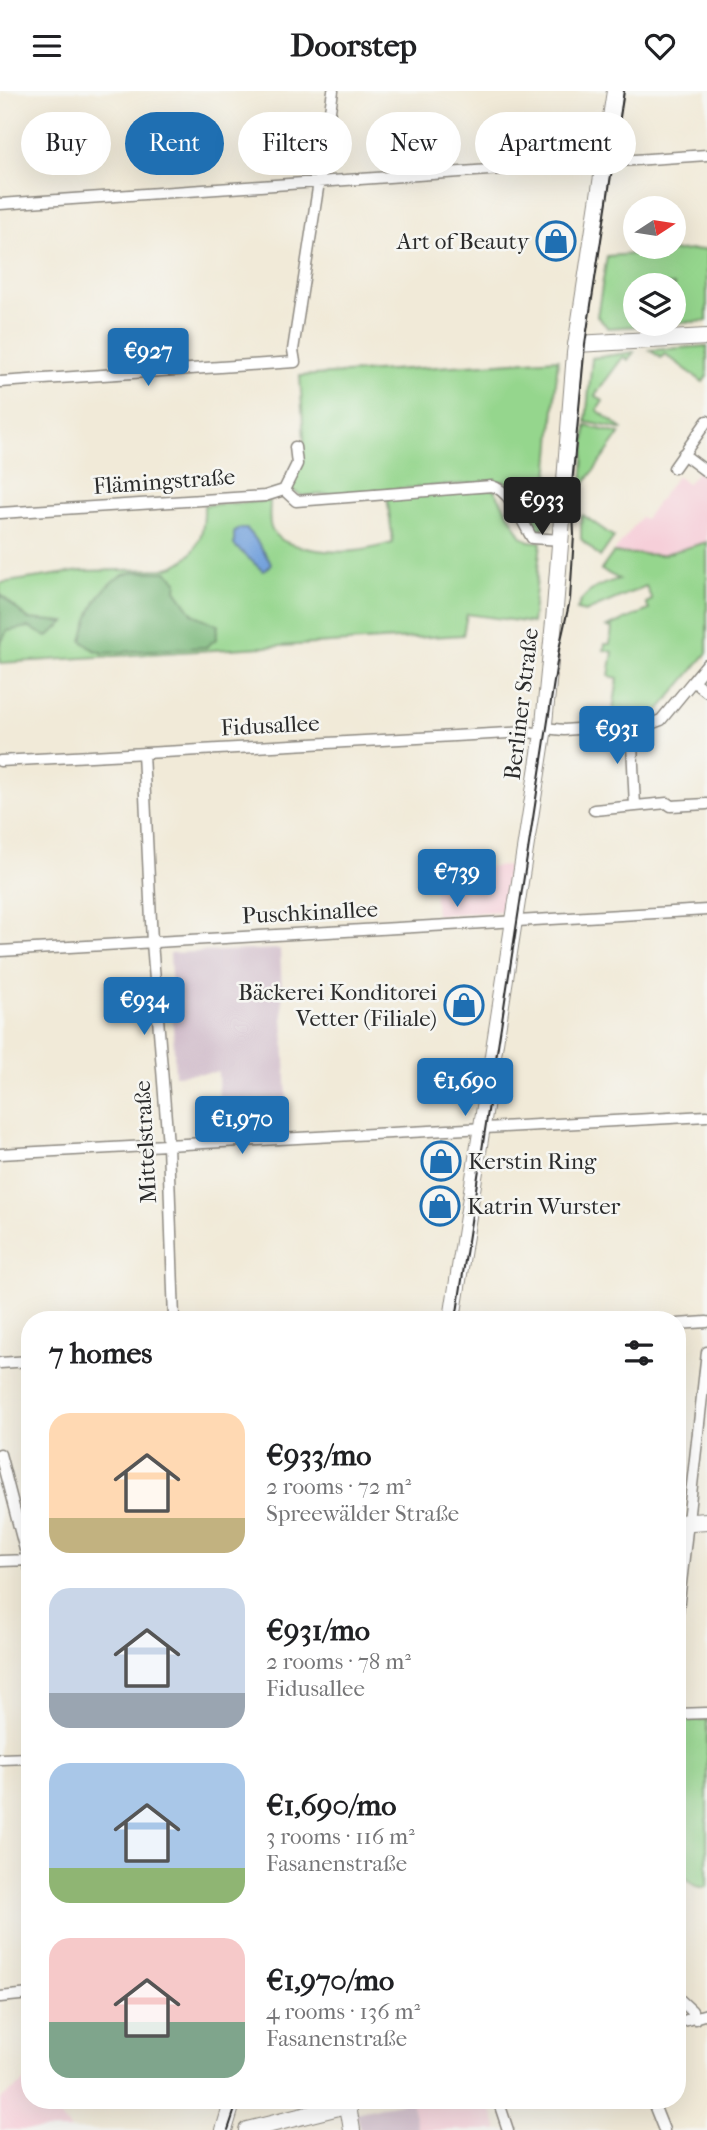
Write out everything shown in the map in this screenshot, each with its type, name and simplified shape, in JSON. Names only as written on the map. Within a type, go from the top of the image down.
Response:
[{"type":"street","points":[[0,381],[295,362],[293,350],[333,91]]},
{"type":"street","name":"Berliner Straße","points":[[612,112],[615,91]]},
{"type":"street","points":[[636,160],[707,155]]},
{"type":"street","points":[[0,204],[475,171]]},
{"type":"street","name":"Berliner Straße","points":[[453,1311],[543,731],[576,344],[602,175]]},
{"type":"street","points":[[576,344],[707,337]]},
{"type":"street","points":[[674,468],[707,421]]},
{"type":"street","points":[[295,447],[297,464],[284,490],[296,501],[492,486],[500,488],[506,495],[532,538],[561,540]]},
{"type":"street","points":[[683,454],[707,472]]},
{"type":"street","name":"Flämingstraße","points":[[0,513],[265,495],[284,490]]},
{"type":"street","name":"Fidusallee","points":[[0,761],[520,733],[653,723],[661,720],[707,664]]},
{"type":"street","points":[[693,681],[707,692]]},
{"type":"street","points":[[631,724],[635,806]]},
{"type":"street","name":"Mittelstraße","points":[[143,753],[152,942],[168,1145],[174,1311]]},
{"type":"street","points":[[594,810],[667,803],[671,806],[707,804]]},
{"type":"street","name":"Puschkinallee","points":[[0,951],[707,910]]},
{"type":"street","points":[[0,1154],[707,1116]]},
{"type":"street","points":[[686,1323],[707,1322]]},
{"type":"street","points":[[686,1501],[707,1352]]},
{"type":"street","points":[[0,1363],[21,1362]]},
{"type":"street","points":[[0,1454],[21,1533]]},
{"type":"street","points":[[686,1522],[707,1521]]},
{"type":"street","points":[[0,1562],[21,1563]]},
{"type":"street","points":[[686,1714],[707,1713]]},
{"type":"street","points":[[0,1759],[21,1758]]},
{"type":"street","points":[[0,1997],[21,1995]]},
{"type":"street","points":[[686,2005],[695,2019]]},
{"type":"street","points":[[686,2021],[707,2014]]},
{"type":"street","points":[[224,2130],[230,2109]]},
{"type":"street","points":[[247,2130],[322,2109]]},
{"type":"street","points":[[348,2109],[352,2130]]},
{"type":"street","points":[[501,2109],[508,2130]]},
{"type":"street","points":[[656,2109],[664,2130]]},
{"type":"shaded area","points":[[698,471],[707,479],[707,542],[661,555],[613,553],[641,517],[645,519],[677,476],[687,484]]},
{"type":"shaded area","points":[[508,866],[502,911],[436,915],[433,871]]},
{"type":"shaded area","points":[[280,949],[288,1126],[220,1128],[218,1072],[175,1075],[170,953]]},
{"type":"shaded area","points":[[21,2084],[21,2109],[54,2109],[71,2130],[0,2130],[0,2100]]},
{"type":"shaded area","points":[[372,2109],[413,2109],[418,2130],[360,2130],[355,2113]]},
{"type":"shaded area","points":[[413,2109],[492,2109],[498,2130],[418,2130]]},
{"type":"green space","points":[[707,249],[707,321],[686,322],[686,273],[623,273],[623,327],[608,328],[597,316],[607,256],[623,255],[623,259],[686,259],[686,250]]},
{"type":"green space","points":[[707,346],[707,376],[703,382],[665,354],[661,358],[650,350]]},
{"type":"green space","points":[[634,352],[628,360],[623,357],[595,395],[603,401],[597,410],[624,430],[586,422],[592,358]]},
{"type":"green space","points":[[558,359],[544,528],[533,530],[505,481],[302,496],[289,489],[301,466],[304,439],[300,376]]},
{"type":"green space","points":[[586,426],[620,434],[582,487]]},
{"type":"green space","points":[[494,489],[522,537],[541,542],[532,623],[467,614],[463,635],[0,663],[0,583],[81,571],[163,569],[174,566],[191,554],[196,546],[203,527],[204,505],[270,501],[271,528],[284,541],[309,549],[365,550],[393,543],[387,496]]},
{"type":"green space","points":[[583,515],[614,537],[600,557],[581,539]]},
{"type":"green space","points":[[707,542],[707,653],[656,714],[612,718],[618,678],[609,676],[613,652],[604,650],[605,644],[610,644],[612,628],[607,627],[649,610],[646,603],[652,600],[646,586],[585,612],[577,610],[580,603],[594,589],[619,579],[601,570],[613,553],[661,555]]},
{"type":"green space","points":[[136,572],[167,572],[177,581],[176,590],[193,614],[218,625],[216,639],[206,647],[104,653],[94,650],[82,641],[90,614],[105,589],[121,576]]},
{"type":"green space","points":[[0,594],[28,619],[65,622],[47,637],[29,627],[7,631],[0,644]]},
{"type":"green space","points":[[707,1719],[707,1887],[697,1886],[686,1877],[686,1720]]},
{"type":"water","points":[[238,529],[247,529],[257,541],[271,563],[267,569],[263,571],[234,545],[234,533]]},
{"type":"tram line","points":[[457,1311],[559,649],[570,600],[574,535],[572,484],[585,344],[624,91]]},
{"type":"tram line","points":[[228,2130],[235,2109]]},
{"type":"place","name":"Art of Beauty","points":[[556,241]]},
{"type":"place","name":"Bäckerei Konditorei Vetter (Filiale)","points":[[464,1005]]},
{"type":"place","name":"Kerstin Ring","points":[[441,1161]]},
{"type":"place","name":"Katrin Wurster","points":[[440,1206]]}]
